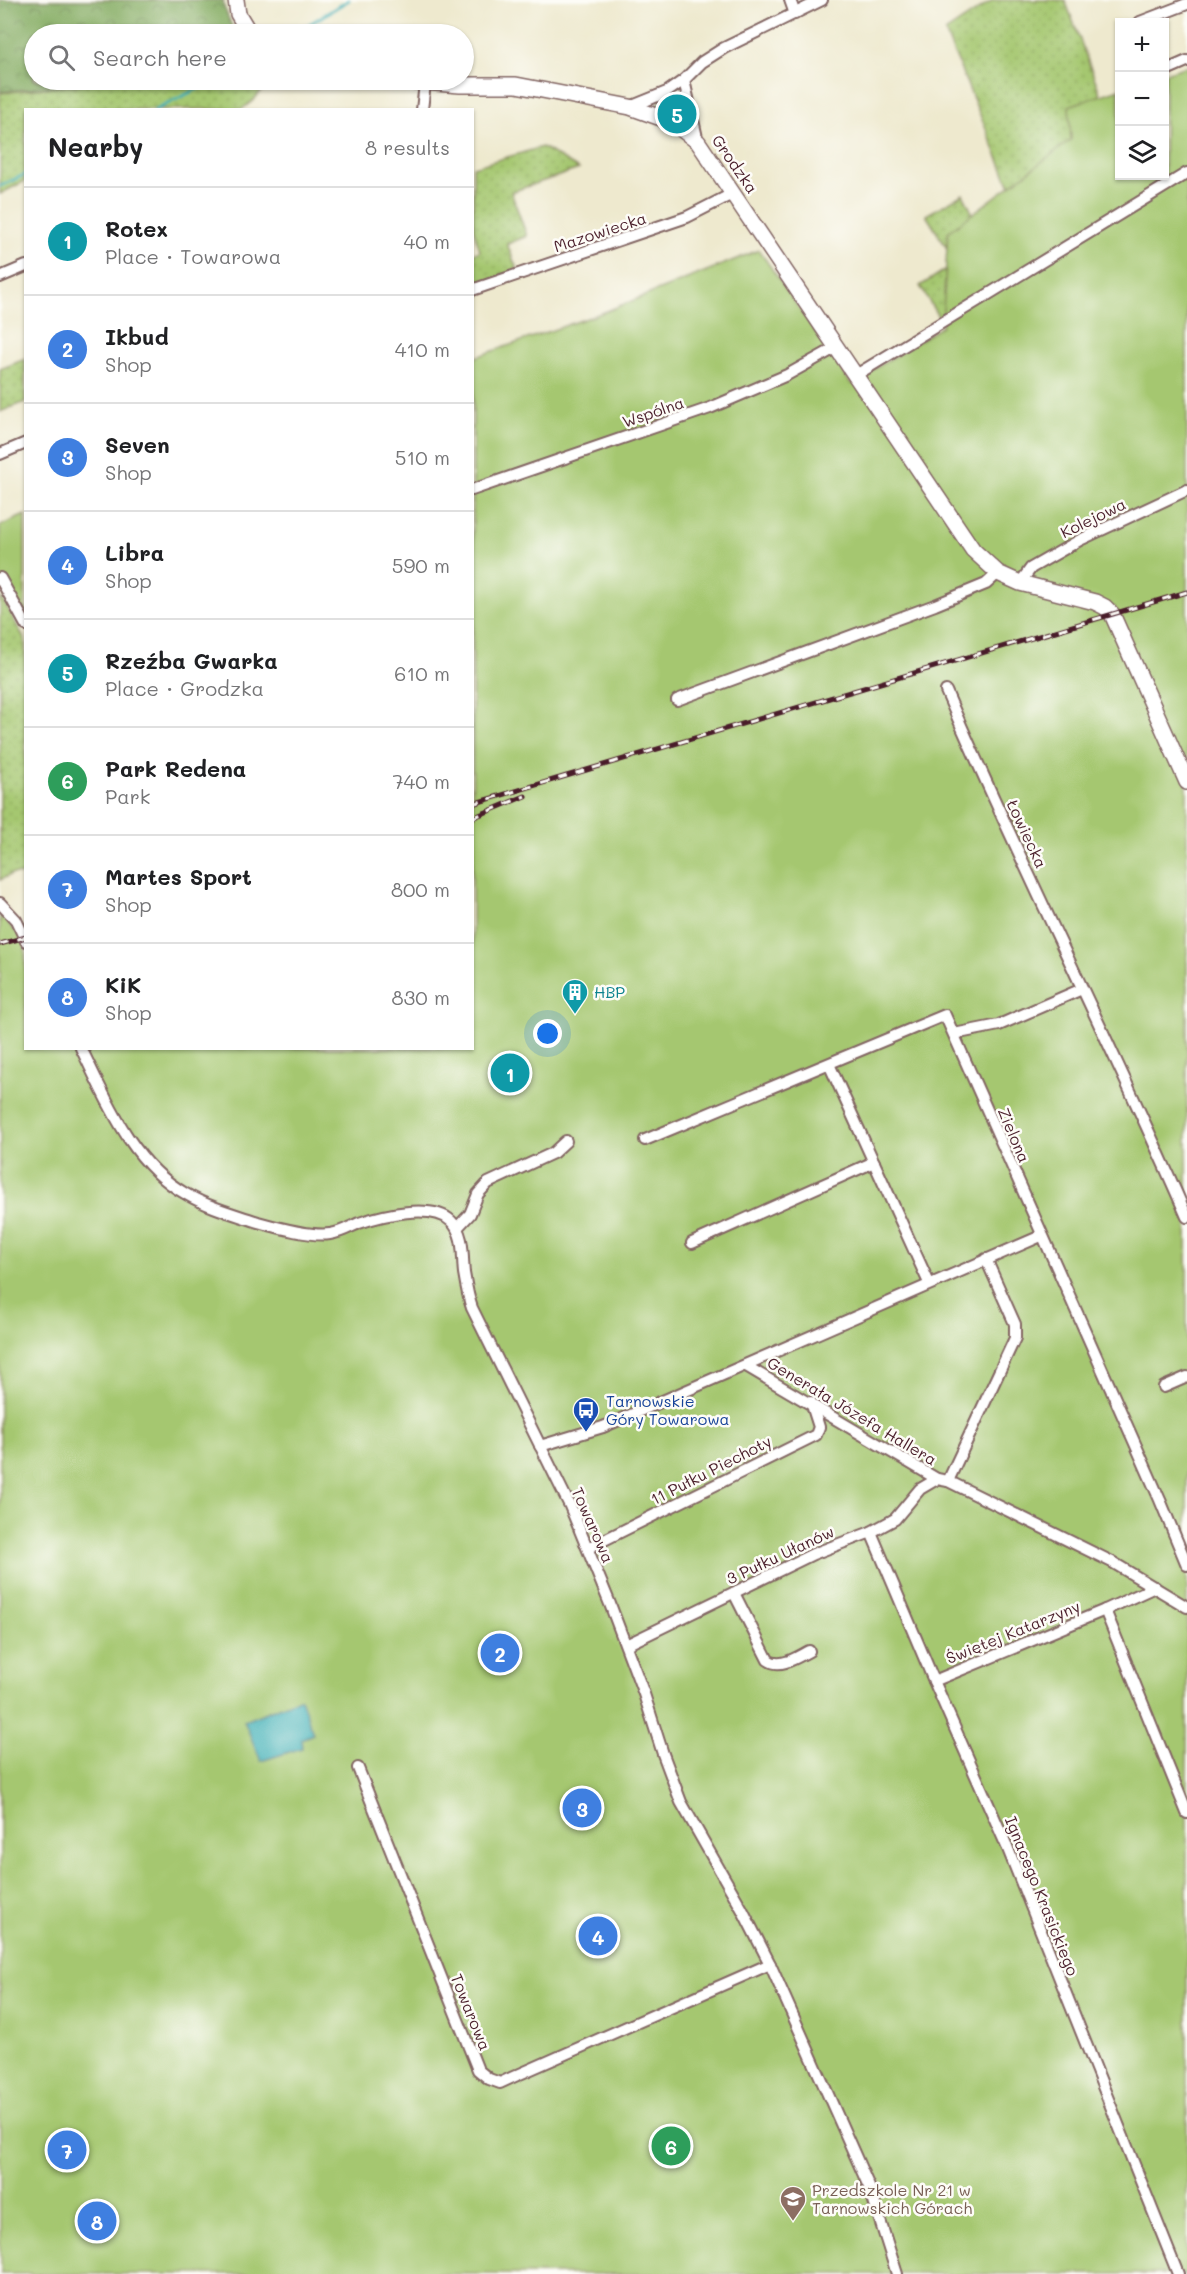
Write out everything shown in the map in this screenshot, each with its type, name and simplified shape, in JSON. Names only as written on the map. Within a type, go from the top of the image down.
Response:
[{"type":"street","points":[[236,0],[238,14],[244,24]]},
{"type":"street","points":[[790,0],[795,14]]},
{"type":"street","points":[[630,107],[667,92],[684,80],[702,62],[723,48],[822,0]]},
{"type":"street","points":[[1150,18],[1187,4]]},
{"type":"street","points":[[1169,69],[1187,61]]},
{"type":"street","points":[[684,80],[698,142]]},
{"type":"street","name":"Grodzka","points":[[474,84],[516,85],[630,107],[661,118],[680,128],[698,142],[973,550],[998,573],[1020,583],[1095,602],[1112,614],[1184,765],[1187,782]]},
{"type":"street","points":[[422,108],[424,90]]},
{"type":"street","points":[[856,375],[1187,174]]},
{"type":"street","name":"Mazowiecka","points":[[474,289],[687,218],[734,194]]},
{"type":"street","points":[[0,278],[24,267]]},
{"type":"street","name":"Wspólna","points":[[474,489],[710,408],[787,375],[837,347]]},
{"type":"street","points":[[0,454],[24,444]]},
{"type":"street","name":"Kolejowa","points":[[1020,583],[1031,568],[1080,540],[1187,490]]},
{"type":"street","points":[[677,700],[935,605],[986,584],[998,573]]},
{"type":"street","points":[[0,578],[24,621]]},
{"type":"street","name":"Łowiecka","points":[[946,691],[1187,1217]]},
{"type":"street","points":[[0,903],[21,919]]},
{"type":"street","points":[[954,1034],[999,1025],[1082,989]]},
{"type":"street","name":"Zielona","points":[[645,1140],[945,1015],[1187,1564]]},
{"type":"street","points":[[82,1050],[132,1144],[155,1169],[190,1196],[237,1215],[318,1234],[332,1234],[377,1218],[429,1211],[445,1216],[457,1228],[470,1214],[478,1194],[488,1183],[553,1153],[566,1141]]},
{"type":"street","points":[[829,1064],[929,1283]]},
{"type":"street","points":[[692,1244],[874,1162]]},
{"type":"street","name":"Towarowa","points":[[457,1228],[472,1308],[570,1506],[626,1645],[681,1802],[743,1910],[770,1964],[870,2189],[897,2274]]},
{"type":"street","points":[[750,1368],[929,1283],[1041,1236]]},
{"type":"street","name":"Generała Józefa Hallera","points":[[942,1480],[1015,1338],[1015,1324],[986,1259]]},
{"type":"street","name":"Generała Józefa Hallera","points":[[540,1446],[603,1427],[750,1368],[942,1480],[1112,1562],[1187,1607]]},
{"type":"street","points":[[1164,1387],[1187,1377]]},
{"type":"street","name":"11 Pułku Piechoty","points":[[588,1548],[816,1435],[819,1426],[811,1402]]},
{"type":"street","name":"3 Pułku Ułanów","points":[[626,1645],[813,1554],[872,1532],[895,1519],[920,1489],[942,1480]]},
{"type":"street","name":"Ignacego Krasickiego","points":[[872,1532],[933,1681],[1008,1849],[1178,2274]]},
{"type":"street","name":"Świętej Katarzyny","points":[[933,1681],[1155,1587]]},
{"type":"street","points":[[734,1593],[768,1660],[779,1664],[809,1651]]},
{"type":"street","name":"Świętej Katarzyny","points":[[1105,1610],[1187,1813]]},
{"type":"street","name":"Towarowa","points":[[358,1768],[478,2070],[489,2079],[500,2083],[770,1964]]},
{"type":"green space","points":[[0,0],[224,0],[223,4],[231,24],[24,24],[24,90],[0,92]]},
{"type":"green space","points":[[993,0],[1065,0],[1102,98],[1115,154],[1115,180],[1169,180],[1169,174],[1187,169],[940,320],[920,286],[956,263],[926,215],[963,194],[974,216],[1013,193],[945,32]]},
{"type":"green space","points":[[1187,66],[1187,2274],[0,2274],[0,915],[15,931],[24,927],[24,1050],[474,1050],[474,358],[607,311],[759,250],[851,384],[942,326],[948,232],[1071,140],[1069,106],[1115,90],[1115,180],[1169,180],[1169,72]]},
{"type":"green space","points":[[28,90],[262,90],[243,108],[24,108],[24,182],[0,194],[0,93]]},
{"type":"green space","points":[[676,96],[681,99],[685,115],[683,118],[677,110],[672,113],[678,121],[655,108],[659,101]]},
{"type":"green space","points":[[542,147],[579,169],[511,192],[527,236],[507,244],[517,269],[474,287],[474,253],[480,251],[474,231],[474,167]]},
{"type":"green space","points":[[24,359],[24,402],[0,412],[0,369]]},
{"type":"green space","points":[[24,515],[24,623],[0,577],[0,526]]},
{"type":"green space","points":[[2,598],[24,638],[24,875],[12,874],[0,880],[0,600]]},
{"type":"water","points":[[301,1698],[313,1734],[301,1739],[302,1748],[261,1761],[244,1721]]},
{"type":"waterway","points":[[309,24],[349,0]]},
{"type":"waterway","points":[[159,108],[195,90]]},
{"type":"waterway","points":[[0,186],[24,175]]},
{"type":"railway","points":[[474,803],[1187,592]]},
{"type":"railway","points":[[474,817],[525,796]]},
{"type":"railway","points":[[0,944],[24,938]]},
{"type":"place","name":"Rzeźba Gwarka","points":[[677,114]]},
{"type":"place","name":"HBP","points":[[575,1015]]},
{"type":"place","name":"Rotex","points":[[510,1073]]},
{"type":"place","name":"Tarnowskie Góry Towarowa","points":[[586,1433]]},
{"type":"place","name":"Ikbud","points":[[500,1653]]},
{"type":"place","name":"Seven","points":[[582,1808]]},
{"type":"place","name":"Libra","points":[[598,1936]]},
{"type":"place","name":"Park Redena","points":[[671,2146]]},
{"type":"place","name":"Martes Sport","points":[[67,2150]]},
{"type":"place","name":"KiK","points":[[97,2221]]},
{"type":"place","name":"Przedszkole Nr 21 w Tarnowskich Górach","points":[[793,2222]]}]
